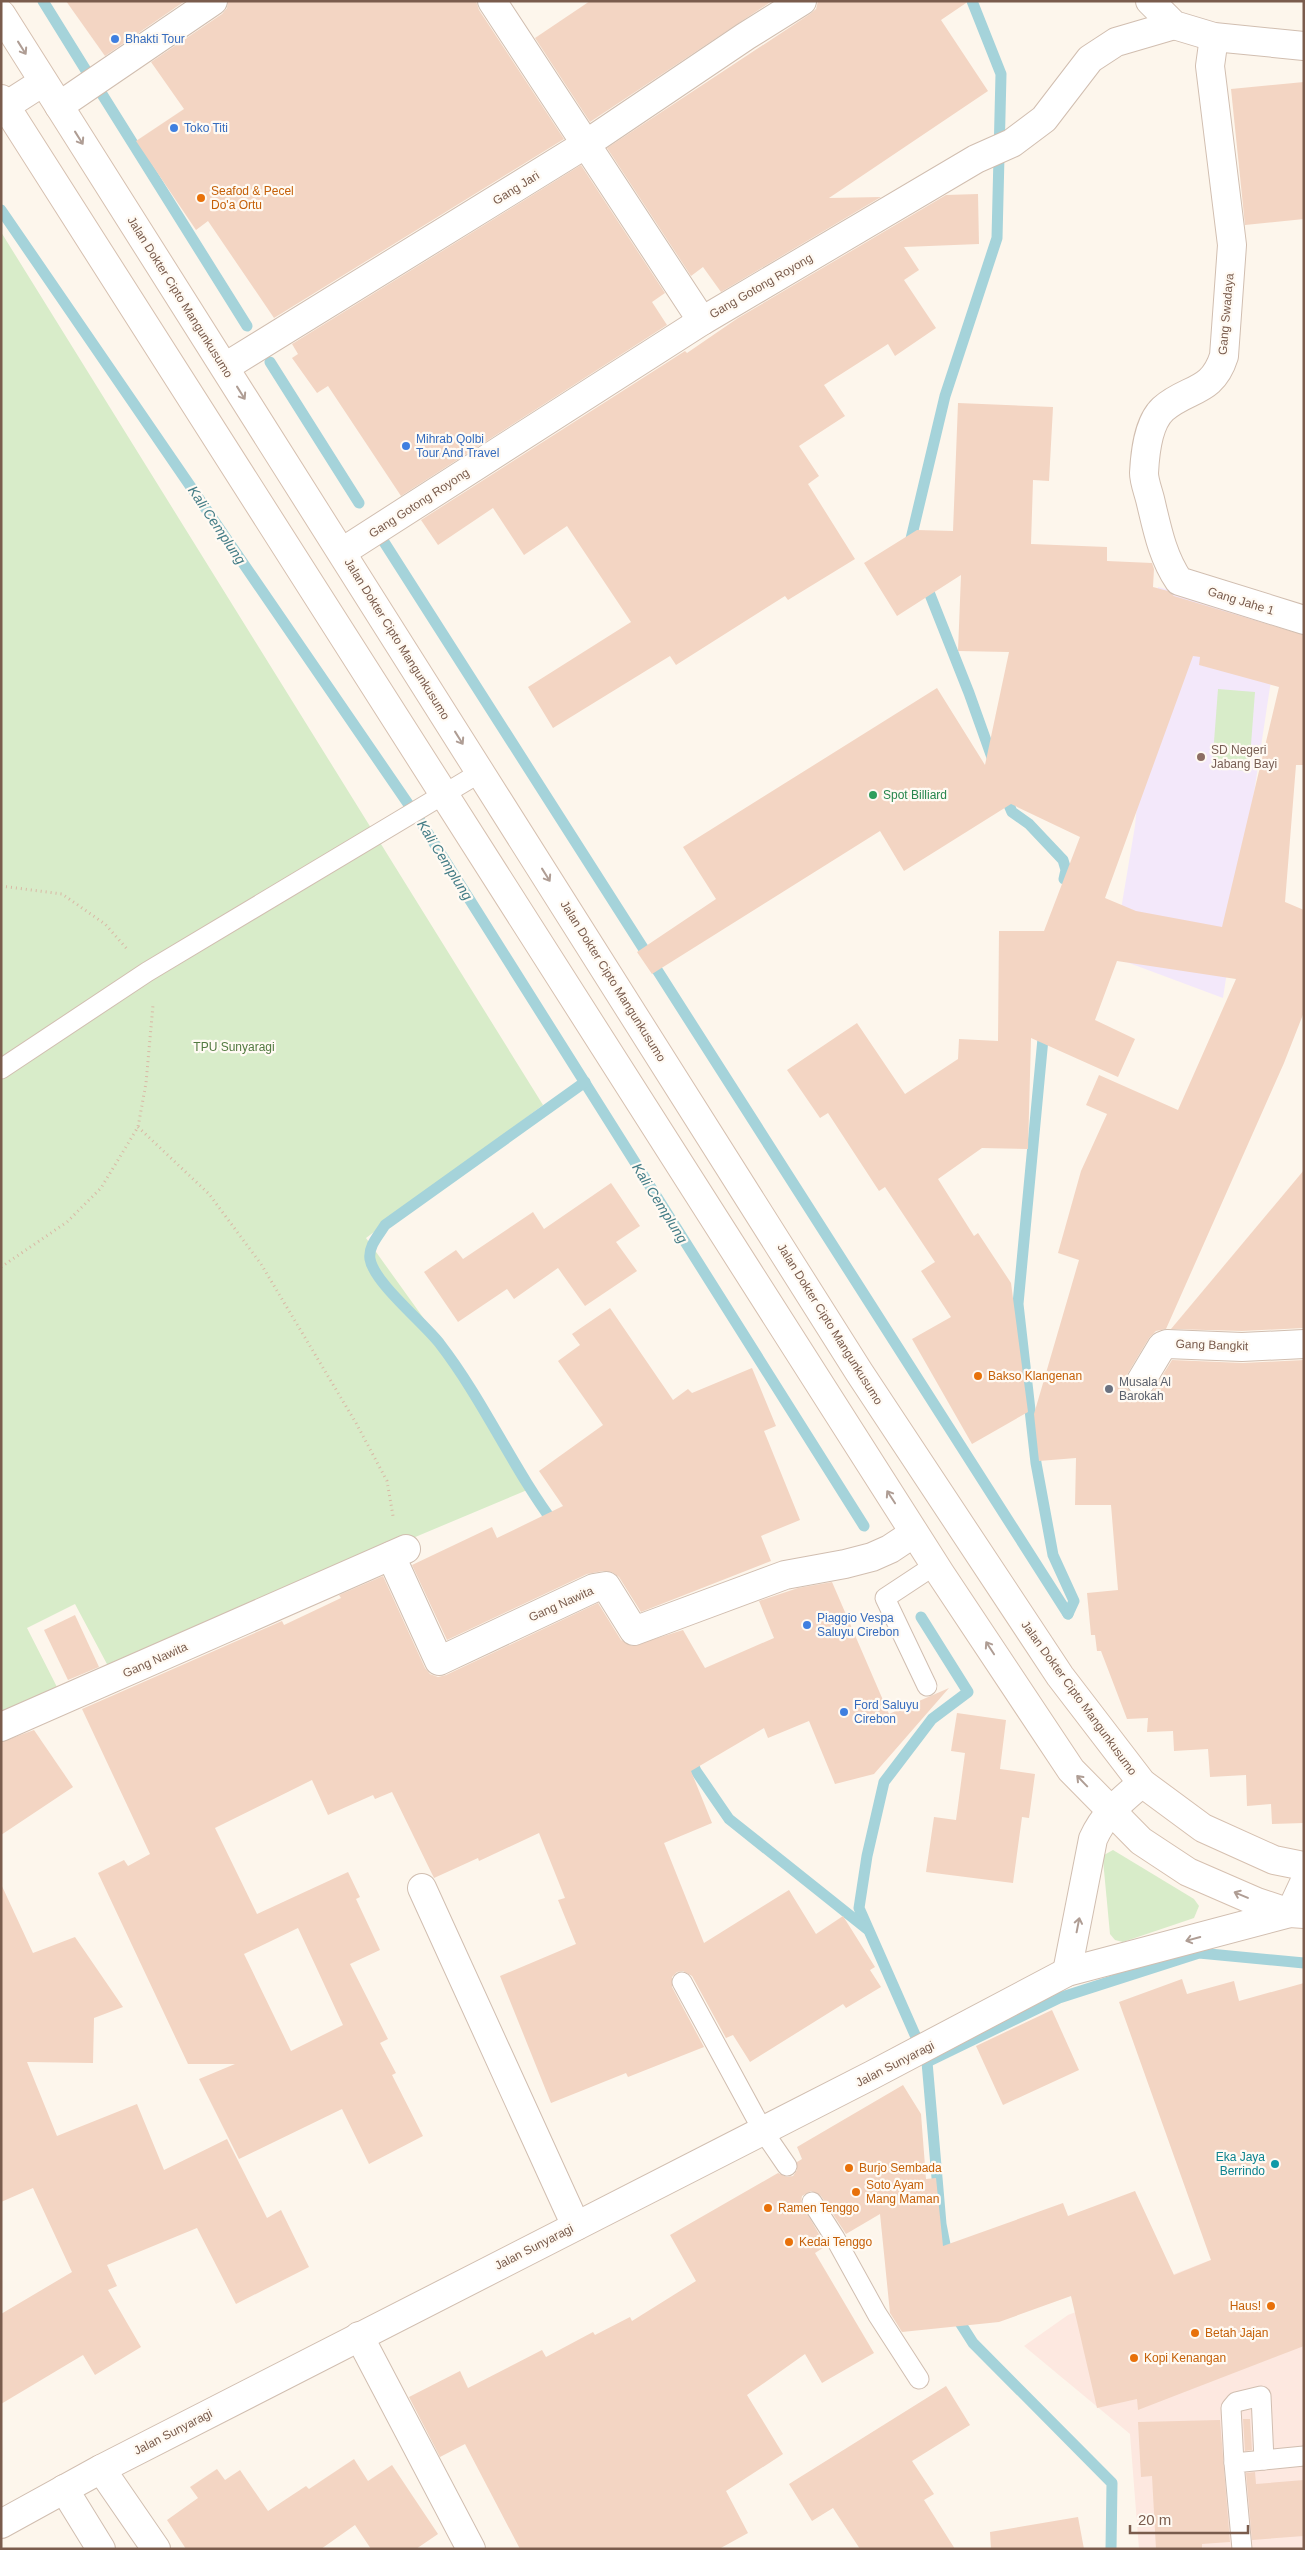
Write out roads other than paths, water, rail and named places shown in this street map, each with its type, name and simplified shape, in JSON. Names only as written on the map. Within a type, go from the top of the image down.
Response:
[{"type":"street","points":[[59,106],[214,1]]},
{"type":"street","points":[[492,1],[702,321]]},
{"type":"street","name":"Gang Jari","points":[[225,367],[586,144],[746,36],[802,1]]},
{"type":"street","points":[[1150,1],[1174,25],[1214,37],[1304,46]]},
{"type":"street","name":"Jalan Dokter Cipto Mangunkusumo","points":[[1,14],[854,1363],[1060,1676],[1142,1783],[1203,1828],[1274,1860],[1304,1866]]},
{"type":"street","name":"Gang Gotong Royong","points":[[342,552],[702,321],[976,159],[1012,143],[1044,119],[1090,59],[1116,42],[1174,25]]},
{"type":"street","name":"Gang Swadaya","points":[[1179,581],[1168,566],[1160,544],[1144,475],[1151,427],[1156,418],[1164,409],[1210,382],[1219,371],[1224,356],[1232,246],[1210,66],[1214,37]]},
{"type":"street","points":[[43,82],[3,105],[433,801],[935,1566],[1072,1770],[1141,1841],[1188,1872],[1257,1902],[1297,1913],[1304,1883]]},
{"type":"street","name":"Gang Jahe 1","points":[[1179,581],[1304,620]]},
{"type":"street","name":"Gang Bangkit","points":[[1140,1381],[1162,1346],[1166,1344],[1242,1347],[1304,1344]]},
{"type":"street","name":"Gang Nawita","points":[[1,1727],[399,1552],[439,1661],[594,1588],[606,1586],[634,1631],[785,1575],[846,1564],[872,1557],[890,1549],[914,1534]]},
{"type":"street","points":[[1067,1972],[1093,1839],[1100,1822],[1142,1783]]},
{"type":"street","points":[[422,1888],[576,2226]]},
{"type":"street","name":"Jalan Sunyaragi","points":[[1,2524],[101,2469],[968,2026],[1067,1972],[1297,1913]]},
{"type":"street","points":[[359,2336],[471,2549]]},
{"type":"street","points":[[101,2469],[156,2549]]},
{"type":"street","points":[[64,2489],[93,2536]]},
{"type":"lane","points":[[1,1069],[147,972],[481,772]]},
{"type":"lane","points":[[927,1686],[885,1598],[935,1566]]},
{"type":"lane","points":[[682,1982],[763,2130],[787,2166]]},
{"type":"lane","points":[[812,2202],[836,2238],[877,2314],[919,2379]]},
{"type":"lane","points":[[1242,2549],[1231,2408],[1236,2402],[1261,2396],[1264,2460]]},
{"type":"lane","points":[[1234,2463],[1264,2460],[1303,2462]]},
{"type":"waterway","points":[[43,1],[87,72]]},
{"type":"waterway","points":[[911,546],[910,543],[945,396],[997,238],[1001,74],[972,1]]},
{"type":"waterway","points":[[100,91],[247,326]]},
{"type":"waterway","name":"Kali Cemplung","points":[[1,210],[422,824],[864,1526]]},
{"type":"waterway","points":[[270,362],[359,503]]},
{"type":"waterway","points":[[384,542],[1068,1614]]},
{"type":"waterway","points":[[925,582],[969,693],[994,763]]},
{"type":"waterway","points":[[1004,793],[1012,812],[1029,824],[1063,860],[1066,870],[1064,879]]},
{"type":"waterway","points":[[1044,1028],[1018,1304],[1036,1463],[1053,1555],[1074,1601],[1068,1614]]},
{"type":"waterway","points":[[556,1526],[526,1482],[456,1366],[433,1335],[400,1303],[380,1279],[374,1269],[370,1254],[374,1241],[385,1225],[585,1082]]},
{"type":"waterway","points":[[921,1617],[968,1692],[932,1719],[884,1782],[867,1856],[859,1908],[927,2062],[941,2224],[948,2260]]},
{"type":"waterway","points":[[689,1756],[696,1771],[729,1819],[867,1929]]},
{"type":"waterway","points":[[927,2062],[1059,1998],[1199,1953],[1304,1963]]},
{"type":"waterway","points":[[957,2312],[959,2321],[973,2343],[1112,2483],[1111,2549]]},
{"type":"place","name":"Bhakti Tour","points":[[115,39]]},
{"type":"place","name":"Toko Titi","points":[[174,128]]},
{"type":"place","name":"Seafod & Pecel Do'a Ortu","points":[[201,198]]},
{"type":"place","name":"Mihrab Qolbi Tour And Travel","points":[[406,446]]},
{"type":"place","name":"SD Negeri Jabang Bayi","points":[[1201,757]]},
{"type":"place","name":"Spot Billiard","points":[[873,795]]},
{"type":"place","name":"Bakso Klangenan","points":[[978,1376]]},
{"type":"place","name":"Musala Al Barokah","points":[[1109,1389]]},
{"type":"place","name":"Piaggio Vespa Saluyu Cirebon","points":[[807,1625]]},
{"type":"place","name":"Ford Saluyu Cirebon","points":[[844,1712]]},
{"type":"place","name":"Eka Jaya Berrindo","points":[[1275,2164]]},
{"type":"place","name":"Burjo Sembada","points":[[849,2168]]},
{"type":"place","name":"Soto Ayam Mang Maman","points":[[856,2192]]},
{"type":"place","name":"Ramen Tenggo","points":[[768,2208]]},
{"type":"place","name":"Kedai Tenggo","points":[[789,2242]]},
{"type":"place","name":"Haus!","points":[[1271,2306]]},
{"type":"place","name":"Betah Jajan","points":[[1195,2333]]},
{"type":"place","name":"Kopi Kenangan","points":[[1134,2358]]},
{"type":"park label","name":"TPU Sunyaragi","points":[[234,1047]]}]
